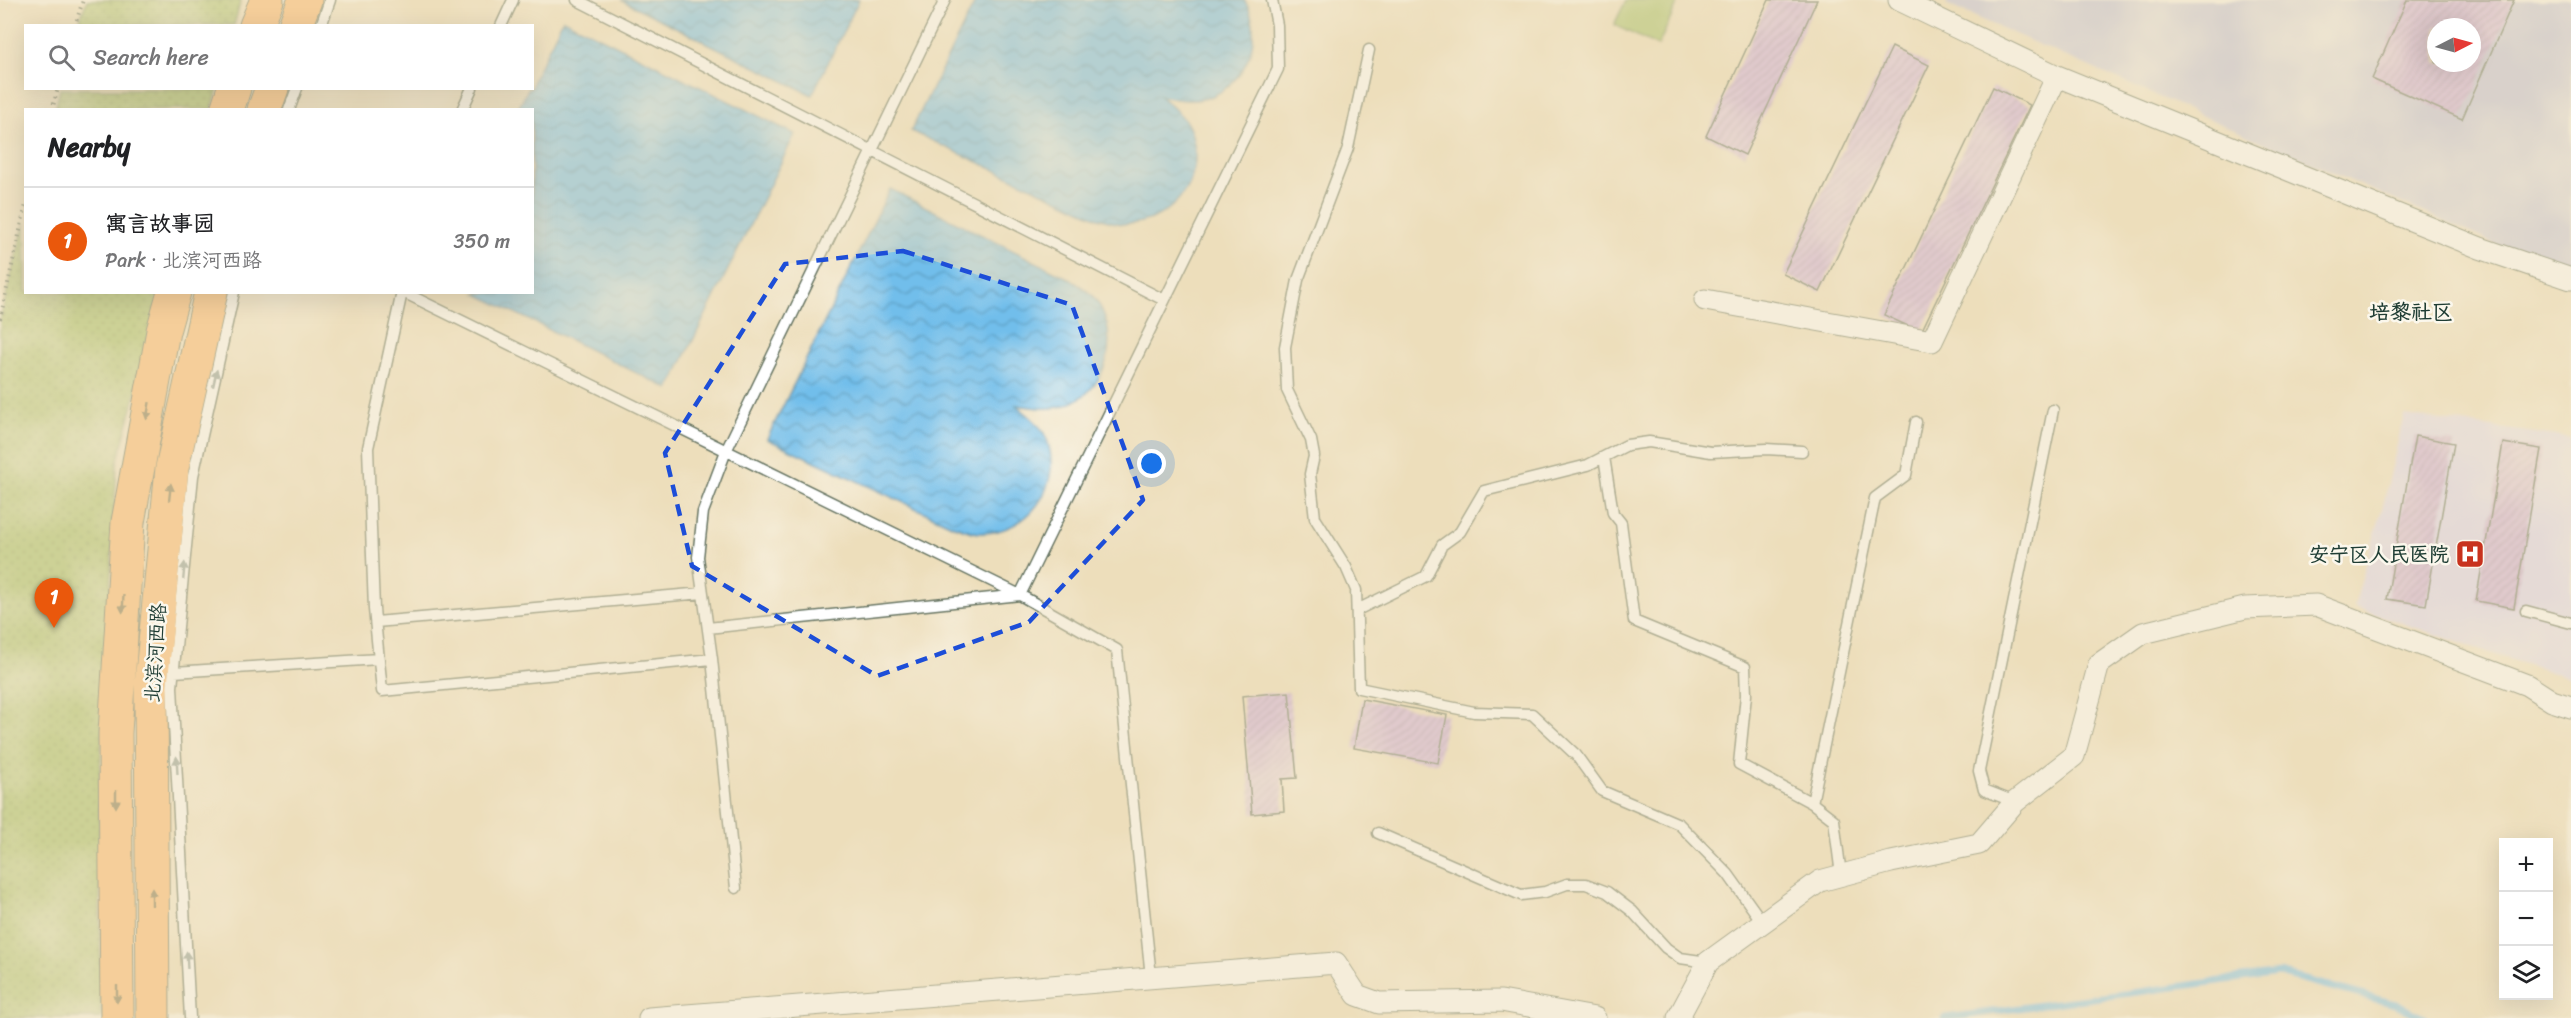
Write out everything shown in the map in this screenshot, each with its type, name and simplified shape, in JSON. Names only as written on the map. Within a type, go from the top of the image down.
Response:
[{"type":"main road","points":[[257,24],[267,0]]},
{"type":"main road","points":[[297,24],[305,0]]},
{"type":"main road","points":[[229,108],[233,90]]},
{"type":"main road","points":[[265,108],[271,90]]},
{"type":"main road","name":"北滨河西路","points":[[117,1018],[115,733],[128,522],[163,331],[173,294]]},
{"type":"main road","name":"北滨河西路","points":[[153,1018],[151,684],[172,468],[211,294]]},
{"type":"street","points":[[1899,0],[2057,76],[2480,248],[2571,279]]},
{"type":"street","points":[[1705,300],[1932,341],[2057,76]]},
{"type":"street","points":[[1678,1018],[1708,962],[1820,881],[1891,862],[1979,843],[2015,802],[2074,756],[2099,664],[2143,633],[2245,608],[2316,605],[2528,685],[2552,701],[2571,707]]},
{"type":"street","points":[[649,1018],[1336,963],[1357,995],[1378,1002],[1502,1001],[1595,1018]]},
{"type":"lane","points":[[322,24],[330,0]]},
{"type":"lane","points":[[502,24],[513,0]]},
{"type":"lane","points":[[577,0],[1164,300]]},
{"type":"lane","points":[[736,888],[712,660],[698,558],[703,512],[726,451],[945,0]]},
{"type":"lane","points":[[1020,595],[1278,69],[1276,25],[1272,0]]},
{"type":"lane","points":[[1369,50],[1348,148],[1298,279],[1285,347],[1287,390],[1311,440],[1314,456],[1310,474],[1315,518],[1346,567],[1356,590],[1359,688],[1474,712],[1532,714],[1576,754],[1602,791],[1679,824],[1728,874],[1763,923]]},
{"type":"lane","points":[[290,108],[296,90]]},
{"type":"lane","points":[[463,108],[471,90]]},
{"type":"lane","points":[[190,1018],[172,687],[193,476],[234,294]]},
{"type":"lane","points":[[402,294],[369,448],[376,622],[382,691],[712,660]]},
{"type":"lane","points":[[406,294],[1020,595],[1118,650],[1151,977]]},
{"type":"lane","points":[[2015,802],[1984,790],[1979,771],[2053,410]]},
{"type":"lane","points":[[1812,803],[1875,498],[1906,475],[1916,422]]},
{"type":"lane","points":[[1357,610],[1426,576],[1442,545],[1460,532],[1484,491],[1588,465],[1628,445],[1649,442],[1711,452],[1766,448],[1802,451]]},
{"type":"lane","points":[[1604,457],[1613,513],[1621,523],[1634,621],[1745,667],[1746,695],[1739,764],[1812,803],[1834,820],[1841,876]]},
{"type":"lane","points":[[376,622],[703,593]]},
{"type":"lane","points":[[708,628],[1020,595]]},
{"type":"lane","points":[[2526,611],[2571,622]]},
{"type":"lane","points":[[174,672],[379,659]]},
{"type":"lane","points":[[1377,833],[1521,895],[1545,892],[1567,884],[1586,884],[1607,892],[1632,910],[1666,948],[1680,958],[1708,962]]},
{"type":"path","points":[[76,24],[83,0]]},
{"type":"path","points":[[53,108],[57,90]]},
{"type":"path","points":[[0,319],[24,213]]},
{"type":"highlighted area","points":[[903,251],[1072,305],[1143,500],[1029,622],[877,676],[692,566],[665,453],[785,264]]},
{"type":"shaded area","points":[[1948,0],[2571,0],[2571,277],[1946,4]]},
{"type":"shaded area","name":"安宁区人民医院","points":[[2404,415],[2571,438],[2571,678],[2354,607],[2384,502]]},
{"type":"green space","points":[[87,0],[241,0],[234,24],[78,24]]},
{"type":"green space","points":[[1626,0],[1679,0],[1658,46],[1614,25]]},
{"type":"green space","points":[[60,90],[218,90],[212,108],[55,108]]},
{"type":"green space","points":[[24,226],[24,294],[163,294],[117,463],[99,792],[101,1018],[0,1018],[0,319]]},
{"type":"water","points":[[621,0],[859,0],[812,95]]},
{"type":"water","points":[[976,0],[1244,0],[1253,27],[1253,42],[1243,69],[1234,81],[1223,90],[1204,99],[1185,100],[1160,96],[1187,123],[1195,152],[1194,168],[1189,183],[1170,208],[1142,222],[1122,224],[1098,218],[911,131]]},
{"type":"water","points":[[563,19],[795,134],[669,389],[477,294],[534,294],[534,108],[518,108],[528,90],[534,90],[534,78]]},
{"type":"water","points":[[890,189],[1070,279],[1092,295],[1107,324],[1109,341],[1102,373],[1081,397],[1066,405],[1053,408],[1016,405],[1035,422],[1046,437],[1051,460],[1050,476],[1045,492],[1026,517],[998,531],[978,533],[954,526],[767,439]]},
{"type":"building","points":[[1769,0],[1817,0],[1745,155],[1706,136]]},
{"type":"building","points":[[2407,0],[2514,0],[2462,119],[2372,79]]},
{"type":"building","points":[[1892,47],[1929,65],[1820,292],[1783,274]]},
{"type":"building","points":[[1993,87],[2030,105],[1921,332],[1884,315]]},
{"type":"building","points":[[2415,436],[2454,443],[2426,605],[2387,599]]},
{"type":"building","points":[[2503,443],[2541,449],[2514,608],[2476,601]]},
{"type":"building","points":[[1289,692],[1297,778],[1282,779],[1284,811],[1252,814],[1242,696]]},
{"type":"building","points":[[1362,699],[1447,715],[1438,763],[1354,748]]},
{"type":"waterway","points":[[1945,1018],[2279,973],[2395,1004],[2424,1018]]},
{"type":"place","name":"安宁区人民医院","points":[[2470,554]]},
{"type":"place","name":"寓言故事园","points":[[54,628]]},
{"type":"district","name":"培黎社区","points":[[2411,312]]}]
